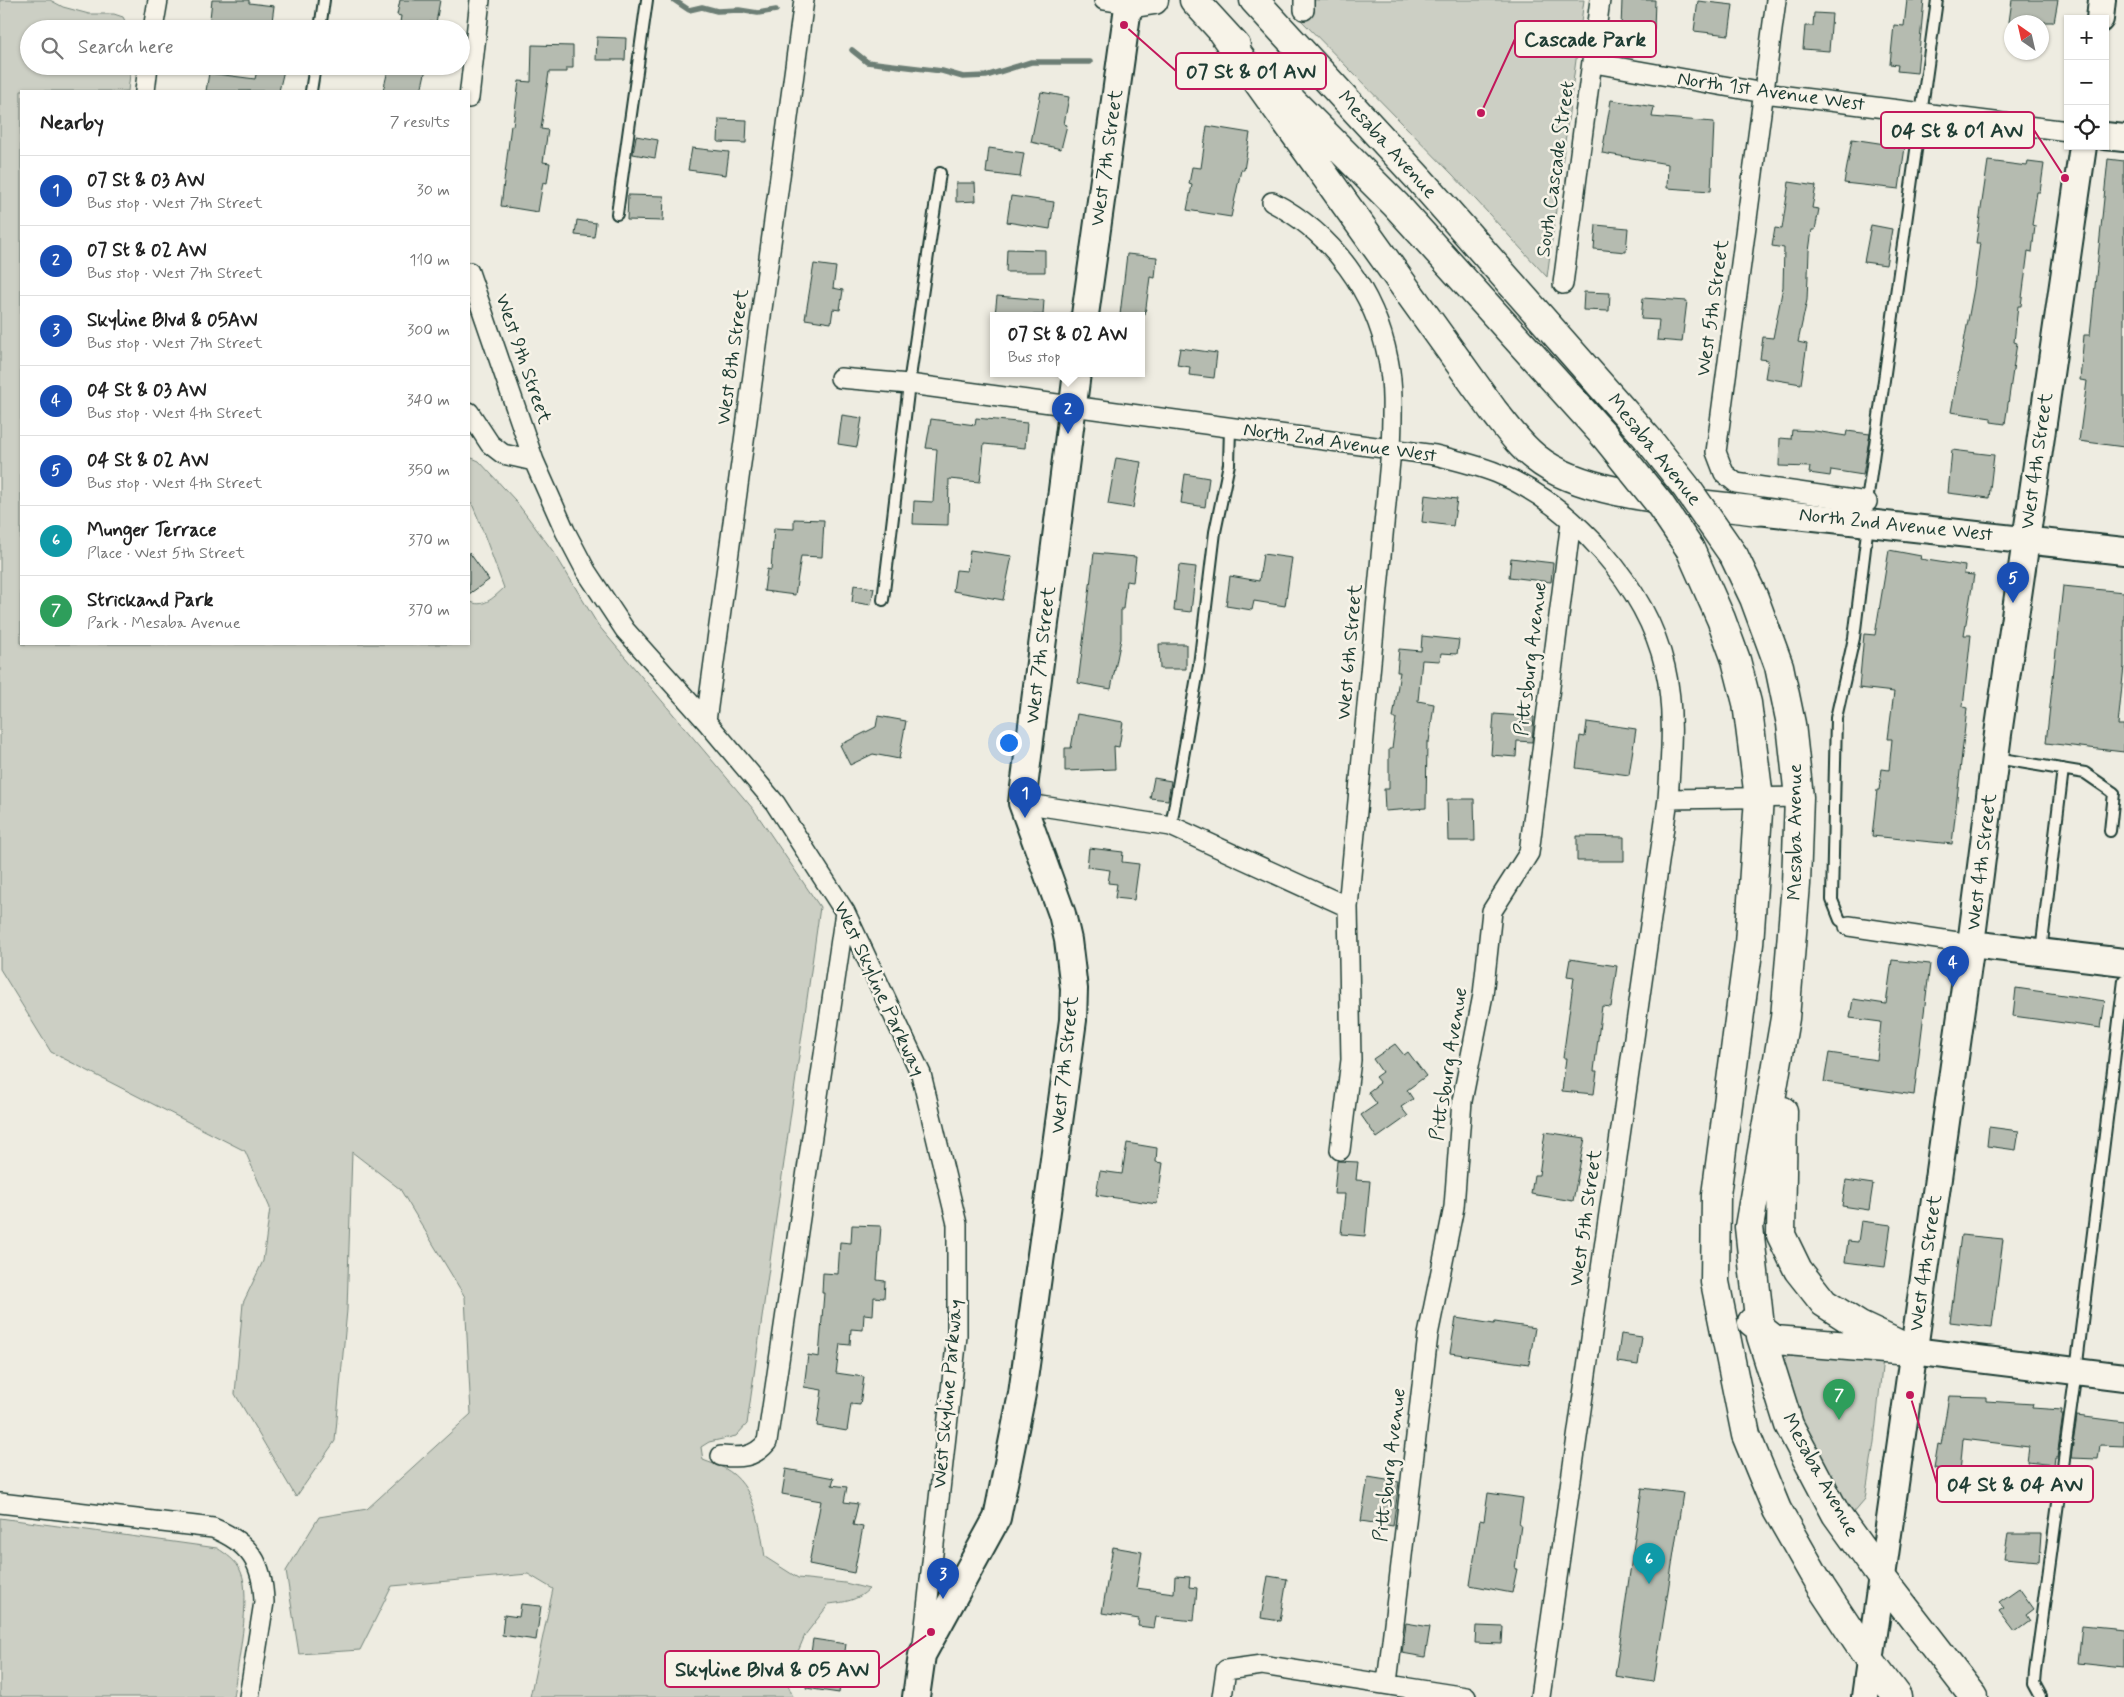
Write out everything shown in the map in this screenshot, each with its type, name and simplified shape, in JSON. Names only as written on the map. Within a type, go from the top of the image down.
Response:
[{"type":"highway","points":[[1177,0],[1198,5]]},
{"type":"highway","name":"Mesaba Avenue","points":[[1254,0],[1419,180],[1648,439],[1686,487],[1734,556],[1757,606],[1779,666],[1792,724],[1799,798],[1796,884],[1785,1018],[1749,1228],[1760,1329],[1789,1426],[1836,1514],[1882,1578],[1974,1697]]},
{"type":"highway","name":"Mesaba Avenue","points":[[1198,5],[1222,32],[1396,205],[1604,435],[1659,503],[1690,549],[1721,619],[1736,660],[1747,703],[1759,798],[1750,944],[1716,1195],[1714,1238],[1715,1282],[1746,1436],[1776,1510],[1821,1587],[1870,1661],[1897,1697]]},
{"type":"highway","points":[[1222,32],[1492,410],[1514,437],[1536,459],[1564,475],[1594,486],[1627,493],[1758,511]]},
{"type":"highway","points":[[1785,1018],[1781,1235],[1798,1270],[1824,1303],[1860,1326],[1913,1351]]},
{"type":"highway","points":[[1714,1238],[1723,1276],[1745,1315],[1775,1340],[1913,1351]]},
{"type":"street","points":[[155,20],[158,0]]},
{"type":"street","points":[[470,90],[480,0]]},
{"type":"street","name":"West 8th Street","points":[[706,720],[804,0]]},
{"type":"street","name":"South Cascade Street","points":[[1563,284],[1594,63],[1600,0]]},
{"type":"street","name":"West 5th Street","points":[[1776,0],[1716,452],[1724,473],[1736,483],[1868,512]]},
{"type":"street","points":[[2100,15],[2102,0]]},
{"type":"street","name":"West 7th Street","points":[[1085,312],[1129,1]]},
{"type":"street","name":"North 1st Avenue West","points":[[1594,63],[1764,94],[2064,131]]},
{"type":"street","points":[[145,90],[147,75]]},
{"type":"street","points":[[2109,136],[2124,138]]},
{"type":"street","name":"West 4th Street","points":[[1865,1697],[1971,944],[1995,758],[2082,150]]},
{"type":"street","name":"West 6th Street","points":[[1272,202],[1288,211],[1336,251],[1354,276],[1378,319],[1389,360],[1392,396],[1391,450],[1348,906],[1351,1060],[1340,1150]]},
{"type":"street","name":"West 9th Street","points":[[470,275],[534,461]]},
{"type":"street","name":"West 7th Street","points":[[922,1655],[996,1518],[1022,1394],[1073,1020],[1074,989],[1068,940],[1062,914],[1022,803],[1076,377]]},
{"type":"street","name":"North 2nd Avenue West","points":[[840,378],[909,384],[1435,455],[1468,463],[1498,474],[1545,501],[1571,521],[1613,563],[1629,584],[1654,635],[1665,666],[1671,704],[1672,745]]},
{"type":"street","points":[[470,414],[490,444],[503,454],[534,461]]},
{"type":"street","name":"West Skyline Parkway","points":[[534,461],[564,531],[586,571],[625,630],[706,720],[775,803],[845,912],[921,1074],[956,1224],[957,1336],[916,1697]]},
{"type":"street","name":"North 2nd Avenue West","points":[[1758,511],[1868,512],[2026,539],[2124,551]]},
{"type":"street","name":"Pittsburg Avenue","points":[[1387,1683],[1428,1335],[1454,1207],[1462,1101],[1483,995],[1492,911],[1529,853],[1571,521]]},
{"type":"street","name":"West 5th Street","points":[[1540,1697],[1668,799],[1672,745]]},
{"type":"street","points":[[1668,799],[1799,798]]},
{"type":"street","points":[[1022,803],[1171,826],[1348,906]]},
{"type":"street","points":[[721,1456],[748,1456],[761,1450],[767,1442],[845,912]]},
{"type":"street","points":[[1849,926],[1971,944],[2124,962]]},
{"type":"street","points":[[1913,1351],[2124,1377]]},
{"type":"street","points":[[0,1503],[213,1528],[230,1535],[243,1545],[254,1558],[261,1572],[264,1602],[249,1697]]},
{"type":"street","points":[[1222,1697],[1226,1670],[1262,1665],[1387,1683],[1466,1697]]},
{"type":"lane","points":[[321,20],[324,0]]},
{"type":"lane","points":[[617,214],[647,0]]},
{"type":"lane","points":[[1849,926],[1840,920],[1832,900],[1836,718],[1854,638],[1868,512],[1937,0]]},
{"type":"lane","points":[[311,90],[314,75]]},
{"type":"lane","points":[[883,600],[909,384],[940,173]]},
{"type":"lane","points":[[1171,826],[1200,665],[1216,532],[1228,464],[1230,428]]},
{"type":"lane","points":[[1995,758],[2085,773],[2114,793],[2110,831]]},
{"type":"lane","points":[[2040,952],[2063,769]]},
{"type":"lane","points":[[2040,1697],[2034,1684],[2035,1672],[2076,1371],[2124,980]]},
{"type":"shaded area","points":[[0,0],[50,0],[63,7],[89,14],[114,14],[123,17],[124,20],[20,20],[20,75],[130,75],[128,90],[20,90],[20,645],[470,645],[470,601],[483,603],[492,599],[504,588],[470,499],[470,460],[472,458],[479,461],[515,500],[555,554],[598,625],[754,810],[820,907],[747,1424],[736,1436],[709,1442],[701,1447],[703,1460],[724,1468],[735,1475],[750,1496],[758,1520],[765,1557],[798,1578],[845,1583],[869,1589],[846,1602],[829,1604],[805,1635],[786,1680],[793,1697],[530,1697],[553,1589],[528,1574],[392,1586],[360,1650],[299,1654],[286,1571],[319,1517],[367,1509],[471,1414],[465,1297],[400,1189],[352,1152],[347,1310],[335,1441],[296,1497],[235,1394],[243,1303],[263,1261],[270,1208],[245,1151],[51,1052],[0,969]]},
{"type":"shaded area","points":[[1304,0],[1584,0],[1547,277],[1453,175],[1301,20]]},
{"type":"shaded area","points":[[1797,1350],[1883,1358],[1874,1442],[1865,1499],[1852,1514],[1821,1468],[1792,1398],[1782,1361]]},
{"type":"shaded area","points":[[0,1518],[217,1548],[227,1555],[237,1564],[241,1572],[245,1597],[243,1633],[233,1697],[0,1697]]},
{"type":"building","points":[[212,0],[249,0],[249,3],[274,6],[272,20],[210,20]]},
{"type":"building","points":[[400,0],[440,0],[437,20],[400,20],[401,16],[397,15]]},
{"type":"building","points":[[1622,0],[1655,0],[1654,29],[1621,28]]},
{"type":"building","points":[[1907,0],[1924,0],[1917,73],[1897,71],[1898,65],[1890,64],[1894,25],[1904,26]]},
{"type":"building","points":[[2012,0],[2058,0],[2054,22],[2049,22],[2049,15],[2010,15]]},
{"type":"building","points":[[1698,1],[1733,5],[1729,35],[1694,31]]},
{"type":"building","points":[[1814,13],[1832,14],[1829,51],[1803,49],[1805,26],[1813,26]]},
{"type":"building","points":[[597,37],[626,38],[625,60],[596,60]]},
{"type":"building","points":[[532,45],[573,46],[573,68],[567,68],[567,72],[549,72],[541,129],[548,130],[543,162],[550,163],[547,183],[543,182],[538,212],[501,206],[511,125],[513,126],[519,81],[531,82]]},
{"type":"building","points":[[209,75],[255,79],[256,75],[283,75],[279,90],[206,90]]},
{"type":"building","points":[[387,75],[425,75],[421,90],[383,90]]},
{"type":"building","points":[[1041,92],[1069,97],[1064,124],[1067,125],[1061,149],[1031,142]]},
{"type":"building","points":[[1611,100],[1654,107],[1652,117],[1714,122],[1711,191],[1667,188],[1668,164],[1602,153]]},
{"type":"building","points":[[719,119],[747,120],[746,143],[718,142]]},
{"type":"building","points":[[1207,126],[1250,133],[1244,170],[1241,170],[1231,217],[1187,210],[1192,185],[1189,184],[1192,167],[1201,168]]},
{"type":"building","points":[[636,136],[658,140],[655,158],[633,154]]},
{"type":"building","points":[[1852,139],[1905,147],[1899,189],[1844,183]]},
{"type":"building","points":[[692,148],[729,152],[726,175],[688,170]]},
{"type":"building","points":[[989,148],[1024,153],[1020,177],[986,173]]},
{"type":"building","points":[[2108,159],[2124,161],[2124,447],[2079,441],[2087,381],[2080,380],[2084,335],[2090,335]]},
{"type":"building","points":[[1988,161],[2027,166],[2028,162],[2044,164],[2032,225],[2035,226],[2032,252],[2028,251],[2021,306],[2018,306],[2014,342],[2017,343],[2005,424],[1991,422],[1991,418],[1951,412],[1974,288],[1980,243],[1976,243]]},
{"type":"building","points":[[1789,182],[1816,186],[1812,208],[1819,209],[1815,230],[1812,230],[1807,300],[1798,342],[1807,344],[1801,384],[1765,378],[1768,360],[1760,359],[1763,337],[1773,338],[1783,287],[1784,248],[1772,246],[1775,228],[1782,229]]},
{"type":"building","points":[[956,183],[975,183],[976,201],[956,202]]},
{"type":"building","points":[[628,195],[664,196],[663,221],[627,220]]},
{"type":"building","points":[[1011,196],[1054,202],[1050,229],[1007,222]]},
{"type":"building","points":[[577,220],[596,223],[594,237],[575,235]]},
{"type":"building","points":[[1596,225],[1628,228],[1626,252],[1594,249]]},
{"type":"building","points":[[1871,225],[1892,229],[1886,265],[1864,262]]},
{"type":"building","points":[[1007,249],[1045,250],[1045,272],[1006,272]]},
{"type":"building","points":[[1127,254],[1157,257],[1155,278],[1150,277],[1145,315],[1145,312],[1120,312]]},
{"type":"building","points":[[814,264],[836,267],[833,288],[843,290],[840,310],[833,309],[831,323],[805,319]]},
{"type":"building","points":[[1584,292],[1610,293],[1609,311],[1583,310]]},
{"type":"building","points":[[997,296],[1044,300],[1043,312],[995,312]]},
{"type":"building","points":[[1643,298],[1687,301],[1682,342],[1657,340],[1659,320],[1641,319]]},
{"type":"building","points":[[1180,348],[1217,353],[1214,378],[1189,375],[1190,367],[1177,365]]},
{"type":"building","points":[[842,415],[862,418],[857,447],[838,444]]},
{"type":"building","points":[[976,418],[1027,423],[1025,448],[984,444],[980,482],[949,479],[948,525],[913,524],[914,501],[933,502],[937,449],[926,448],[931,419],[975,425]]},
{"type":"building","points":[[1792,430],[1815,431],[1846,436],[1847,431],[1870,434],[1863,475],[1831,470],[1830,476],[1809,473],[1810,467],[1779,466],[1780,438],[1791,439]]},
{"type":"building","points":[[1952,450],[1994,455],[1989,498],[1948,493]]},
{"type":"building","points":[[1116,458],[1141,462],[1133,508],[1108,504]]},
{"type":"building","points":[[1185,474],[1209,478],[1205,507],[1181,503]]},
{"type":"building","points":[[1425,495],[1457,499],[1453,526],[1422,522]]},
{"type":"building","points":[[794,519],[824,520],[822,557],[801,556],[795,595],[764,591],[767,569],[771,570],[774,528],[794,529]]},
{"type":"building","points":[[970,550],[1012,556],[1003,600],[953,591],[956,570],[967,571]]},
{"type":"building","points":[[1889,550],[1921,556],[1920,559],[1965,566],[1964,574],[1974,575],[1964,635],[1971,635],[1963,707],[1967,708],[1952,844],[1872,836],[1877,790],[1879,790],[1882,769],[1889,770],[1892,739],[1888,739],[1894,692],[1859,688],[1864,634],[1875,635]]},
{"type":"building","points":[[470,553],[489,580],[470,593]]},
{"type":"building","points":[[1094,553],[1136,557],[1133,582],[1126,581],[1123,609],[1121,609],[1121,639],[1111,689],[1078,683]]},
{"type":"building","points":[[1263,554],[1292,558],[1285,606],[1254,601],[1252,610],[1226,606],[1230,576],[1259,581]]},
{"type":"building","points":[[1511,558],[1553,563],[1551,582],[1509,577]]},
{"type":"building","points":[[1179,565],[1196,567],[1191,612],[1174,610]]},
{"type":"building","points":[[854,585],[874,588],[871,605],[852,602]]},
{"type":"building","points":[[2063,586],[2124,592],[2124,666],[2118,725],[2124,725],[2124,752],[2046,743]]},
{"type":"building","points":[[1422,636],[1459,640],[1457,654],[1441,653],[1440,661],[1422,660],[1418,701],[1434,704],[1429,742],[1427,742],[1426,808],[1385,811],[1384,789],[1389,789],[1389,749],[1392,749],[1396,718],[1393,718],[1400,672],[1397,672],[1399,649],[1421,651]]},
{"type":"building","points":[[1159,644],[1186,644],[1186,669],[1160,669]]},
{"type":"building","points":[[1077,714],[1123,722],[1119,747],[1114,746],[1115,769],[1065,771],[1065,748],[1071,748]]},
{"type":"building","points":[[1494,714],[1534,717],[1532,742],[1517,741],[1516,757],[1491,755]]},
{"type":"building","points":[[878,716],[906,721],[899,759],[873,754],[850,765],[840,745],[876,727]]},
{"type":"building","points":[[1587,722],[1636,729],[1629,775],[1576,768],[1580,736],[1585,737]]},
{"type":"building","points":[[1154,778],[1171,781],[1168,800],[1150,798]]},
{"type":"building","points":[[1447,799],[1474,799],[1475,841],[1448,841]]},
{"type":"building","points":[[1577,836],[1624,837],[1624,861],[1577,861]]},
{"type":"building","points":[[1089,848],[1123,852],[1122,862],[1139,864],[1134,900],[1115,898],[1117,884],[1108,883],[1110,870],[1087,867]]},
{"type":"building","points":[[1570,959],[1617,966],[1611,1007],[1602,1006],[1594,1071],[1597,1071],[1594,1094],[1562,1091],[1566,1058],[1563,1058],[1574,977],[1567,976]]},
{"type":"building","points":[[1892,960],[1930,964],[1914,1095],[1824,1082],[1829,1053],[1877,1060],[1881,1022],[1850,1018],[1853,999],[1886,1004]]},
{"type":"building","points":[[2016,988],[2105,1001],[2101,1028],[2013,1016]]},
{"type":"building","points":[[1395,1044],[1404,1055],[1408,1052],[1426,1076],[1407,1090],[1413,1099],[1401,1107],[1408,1116],[1377,1138],[1361,1115],[1377,1104],[1368,1092],[1380,1083],[1375,1077],[1382,1072],[1373,1059]]},
{"type":"building","points":[[1989,1127],[2019,1131],[2016,1150],[1987,1146]]},
{"type":"building","points":[[1545,1132],[1585,1138],[1573,1201],[1531,1194],[1534,1175],[1539,1175]]},
{"type":"building","points":[[1127,1143],[1157,1148],[1156,1162],[1163,1163],[1157,1204],[1096,1195],[1100,1171],[1122,1174]]},
{"type":"building","points":[[1337,1161],[1358,1162],[1356,1180],[1370,1181],[1365,1236],[1341,1234],[1345,1194],[1334,1194]]},
{"type":"building","points":[[1846,1180],[1873,1184],[1869,1210],[1842,1206]]},
{"type":"building","points":[[1861,1221],[1891,1225],[1885,1267],[1845,1262],[1848,1241],[1858,1242]]},
{"type":"building","points":[[852,1225],[881,1226],[877,1280],[885,1281],[884,1298],[874,1297],[873,1315],[864,1314],[863,1330],[851,1329],[850,1345],[840,1344],[836,1373],[864,1377],[860,1405],[851,1404],[847,1431],[817,1426],[822,1390],[804,1387],[808,1355],[819,1357],[824,1293],[822,1293],[823,1273],[838,1274],[840,1242],[851,1243]]},
{"type":"building","points":[[1961,1235],[2003,1239],[1992,1327],[1950,1322]]},
{"type":"building","points":[[1456,1318],[1535,1328],[1529,1364],[1450,1353]]},
{"type":"building","points":[[1621,1334],[1642,1337],[1638,1365],[1617,1362]]},
{"type":"building","points":[[1949,1396],[1986,1397],[1986,1401],[2033,1404],[2032,1408],[2062,1410],[2057,1457],[2055,1457],[2054,1465],[2027,1462],[2029,1447],[1963,1439],[1960,1472],[1934,1468],[1938,1444],[1941,1445]]},
{"type":"building","points":[[2077,1416],[2124,1422],[2124,1446],[2100,1445],[2098,1459],[2071,1458]]},
{"type":"building","points":[[786,1469],[834,1478],[832,1485],[847,1487],[844,1502],[858,1504],[853,1525],[863,1527],[854,1573],[809,1564],[821,1501],[782,1494]]},
{"type":"building","points":[[1368,1477],[1399,1482],[1393,1526],[1361,1521]]},
{"type":"building","points":[[1642,1488],[1683,1493],[1654,1682],[1615,1676]]},
{"type":"building","points":[[1488,1493],[1523,1498],[1515,1569],[1517,1569],[1512,1593],[1470,1585],[1480,1520],[1484,1521]]},
{"type":"building","points":[[2008,1534],[2041,1534],[2039,1561],[2004,1558]]},
{"type":"building","points":[[1113,1547],[1142,1552],[1136,1588],[1174,1593],[1175,1576],[1190,1577],[1189,1587],[1197,1588],[1194,1621],[1156,1617],[1154,1628],[1138,1626],[1139,1619],[1102,1613]]},
{"type":"building","points":[[1268,1576],[1287,1579],[1280,1621],[1261,1618]]},
{"type":"building","points":[[2019,1588],[2034,1609],[2026,1615],[2030,1621],[2015,1632],[1999,1611],[2004,1608],[1999,1602]]},
{"type":"building","points":[[521,1604],[541,1606],[536,1640],[502,1635],[504,1615],[519,1617]]},
{"type":"building","points":[[1406,1623],[1430,1627],[1425,1657],[1402,1653]]},
{"type":"building","points":[[2082,1625],[2124,1629],[2124,1668],[2078,1663]]},
{"type":"building","points":[[1476,1626],[1503,1627],[1502,1644],[1475,1643]]},
{"type":"building","points":[[813,1639],[846,1644],[839,1693],[806,1688]]},
{"type":"waterway","points":[[674,0],[689,10],[702,7],[717,11],[739,10],[758,13],[776,10]]},
{"type":"waterway","points":[[852,50],[867,62],[942,71],[963,77],[986,76],[1031,62],[1090,62]]},
{"type":"place","name":"07 St & 01 AW","points":[[1124,25]]},
{"type":"place","name":"Cascade Park","points":[[1481,113]]},
{"type":"place","name":"04 St & 01 AW","points":[[2065,178]]},
{"type":"place","name":"07 St & 02 AW","points":[[1068,434]]},
{"type":"place","name":"04 St & 02 AW","points":[[2013,603]]},
{"type":"place","name":"07 St & 03 AW","points":[[1025,818]]},
{"type":"place","name":"04 St & 03 AW","points":[[1953,987]]},
{"type":"place","name":"04 St & 04 AW","points":[[1910,1395]]},
{"type":"place","name":"Strickand Park","points":[[1839,1420]]},
{"type":"place","name":"Munger Terrace","points":[[1649,1584]]},
{"type":"place","name":"Skyline Blvd & 05AW","points":[[943,1599]]},
{"type":"place","name":"Skyline Blvd & 05 AW","points":[[931,1632]]}]
